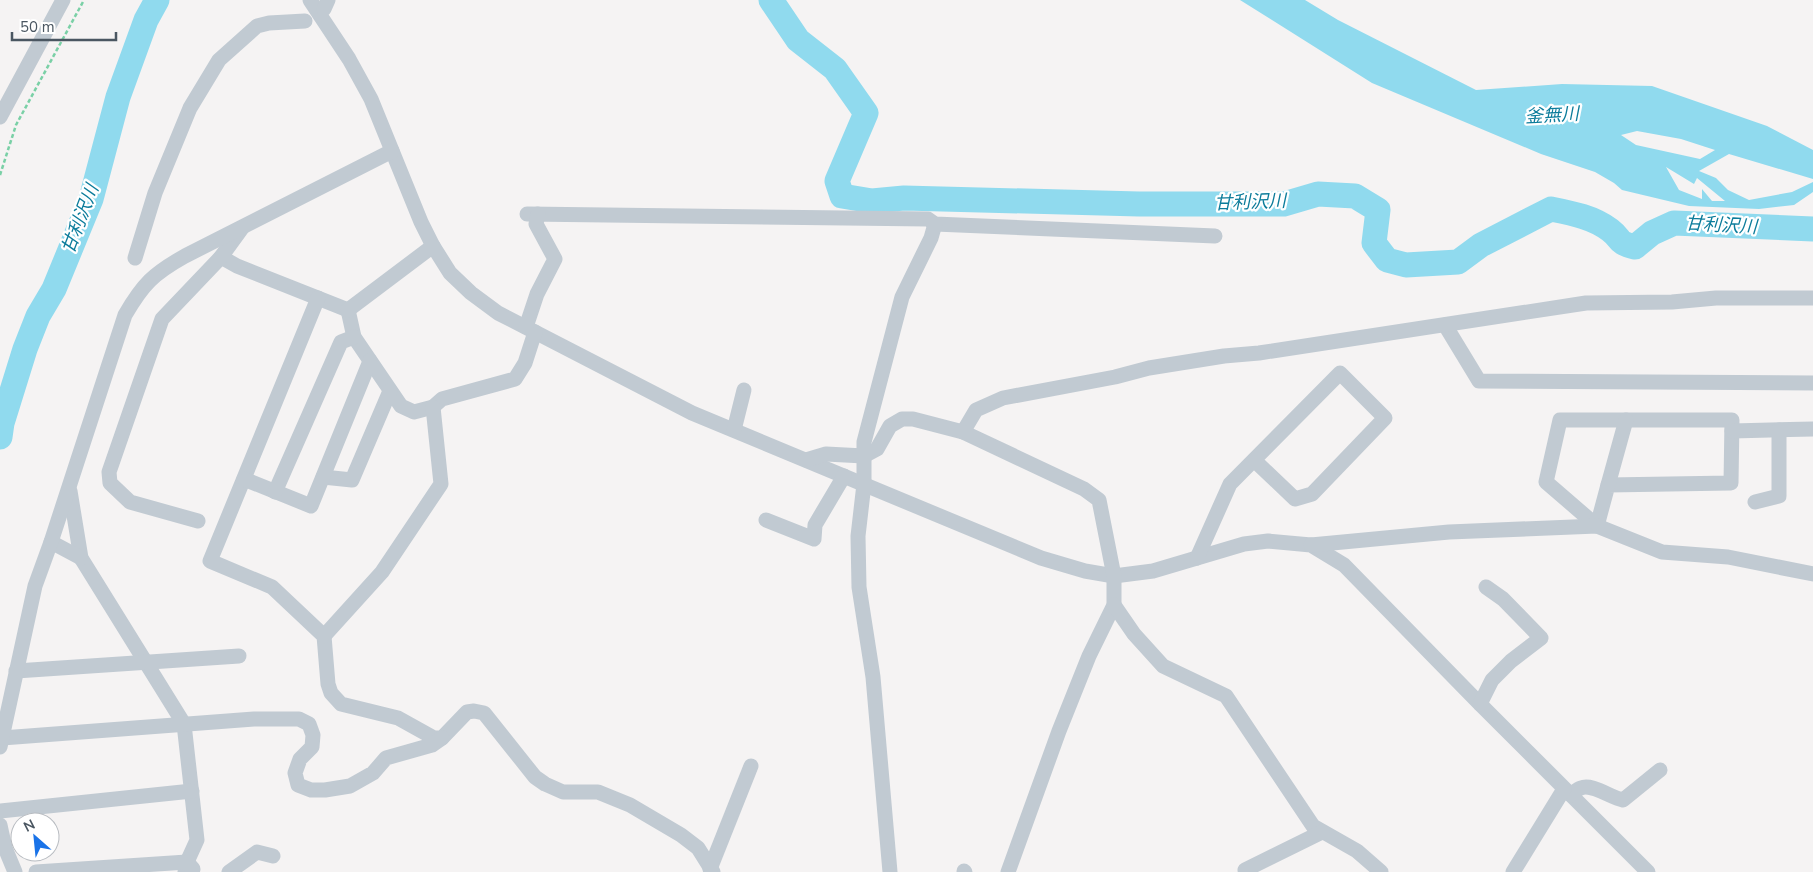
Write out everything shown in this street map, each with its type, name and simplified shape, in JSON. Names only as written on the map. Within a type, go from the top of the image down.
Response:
[{"type":"street","points":[[0,117],[63,0]]},
{"type":"street","points":[[310,0],[349,59],[371,99],[421,222],[433,246],[450,272],[471,293],[498,313],[692,413],[1041,558],[1085,571],[1114,576],[1153,571],[1244,544],[1268,541],[1310,545],[1449,532],[1596,526]]},
{"type":"street","points":[[135,258],[155,193],[190,108],[219,60],[257,26],[269,22],[306,21]]},
{"type":"street","points":[[392,151],[169,265],[153,276],[137,295],[126,315],[35,586],[1,743],[184,724],[299,719],[310,724],[313,735],[312,747],[300,759],[294,774],[298,785],[311,790],[326,790],[350,786],[373,773],[386,758],[432,745],[442,738],[467,712],[474,711],[484,713],[535,777],[545,784],[563,792],[598,792],[630,804],[681,835],[698,848],[707,868]]},
{"type":"street","points":[[348,310],[354,337],[401,406],[414,412],[433,407],[442,399],[515,379],[525,363],[537,294],[555,259],[532,214],[928,219],[935,224],[1215,236]]},
{"type":"street","points":[[890,872],[873,677],[859,587],[858,536],[864,484],[864,442],[902,297],[931,238],[935,224]]},
{"type":"street","points":[[198,521],[130,502],[110,484],[109,472],[162,319],[221,257],[244,225]]},
{"type":"street","points":[[348,310],[433,246]]},
{"type":"street","points":[[221,257],[237,266],[348,310]]},
{"type":"street","points":[[318,298],[210,561],[272,587],[324,636],[328,684],[331,693],[341,704],[398,718],[434,738],[442,738]]},
{"type":"street","points":[[963,432],[976,410],[1003,398],[1115,377],[1148,368],[1586,303],[1672,302],[1716,298],[1813,298]]},
{"type":"street","points":[[1445,324],[1479,381],[1813,383]]},
{"type":"street","points":[[275,492],[341,342],[354,337]]},
{"type":"street","points":[[244,479],[311,506],[370,361]]},
{"type":"street","points":[[1198,558],[1230,484],[1340,373],[1385,418],[1312,494],[1295,499],[1254,460]]},
{"type":"street","points":[[734,430],[744,390]]},
{"type":"street","points":[[323,477],[352,480],[390,391]]},
{"type":"street","points":[[324,636],[382,572],[441,484],[433,407]]},
{"type":"street","points":[[806,460],[826,454],[864,456],[877,449],[890,426],[902,419],[913,419],[963,432],[1084,489],[1099,500],[1114,576],[1114,605],[1089,656],[1059,731],[1011,870]]},
{"type":"street","points":[[1608,485],[1730,483],[1732,420],[1560,420],[1546,482],[1596,526],[1662,552],[1728,557],[1813,574]]},
{"type":"street","points":[[1596,526],[1626,420]]},
{"type":"street","points":[[1732,431],[1813,429]]},
{"type":"street","points":[[1755,502],[1779,496],[1779,430]]},
{"type":"street","points":[[766,520],[814,539],[815,525],[844,476]]},
{"type":"street","points":[[36,872],[189,869],[197,840],[184,724],[80,558],[69,487]]},
{"type":"street","points":[[51,542],[80,558]]},
{"type":"street","points":[[1310,545],[1344,564],[1480,704],[1648,872]]},
{"type":"street","points":[[1480,704],[1492,680],[1511,661],[1540,638],[1504,599],[1486,587]]},
{"type":"street","points":[[1114,605],[1134,634],[1163,666],[1226,696],[1299,808],[1313,826],[1357,851],[1381,872]]},
{"type":"street","points":[[16,671],[239,656]]},
{"type":"street","points":[[707,868],[751,766]]},
{"type":"street","points":[[1513,872],[1567,792],[1582,787],[1591,787],[1614,799],[1623,800],[1660,770]]},
{"type":"street","points":[[0,811],[192,792]]},
{"type":"street","points":[[0,825],[5,848],[15,872]]},
{"type":"street","points":[[1245,870],[1322,832]]},
{"type":"street","points":[[229,872],[257,852],[273,856]]},
{"type":"path","points":[[0,176],[16,126],[84,0]]},
{"type":"water","name":"釜無川","points":[[1240,0],[1305,0],[1338,20],[1476,90],[1562,84],[1652,86],[1767,126],[1813,150],[1813,179],[1729,154],[1699,171],[1716,178],[1728,190],[1749,200],[1792,192],[1813,182],[1813,192],[1794,205],[1759,209],[1689,206],[1622,190],[1595,172],[1541,154],[1372,83]],"holes":[[[1637,131],[1681,139],[1715,150],[1700,159],[1636,145],[1621,135]],[[1666,167],[1694,184],[1697,178],[1725,201],[1712,201],[1702,189],[1702,199],[1679,190]]]},
{"type":"waterway","name":"甘利沢川","points":[[0,437],[2,423],[25,349],[38,316],[54,289],[91,199],[118,97],[146,20],[157,0]]},
{"type":"waterway","name":"甘利沢川","points":[[771,0],[798,40],[835,69],[866,113],[837,181],[842,196],[872,201],[904,198],[1139,204],[1284,204],[1318,194],[1355,196],[1378,210],[1374,243],[1387,260],[1406,265],[1458,262],[1481,245],[1551,209],[1582,216],[1596,222],[1614,233],[1622,242],[1635,247],[1652,233],[1674,223],[1813,229]]}]
